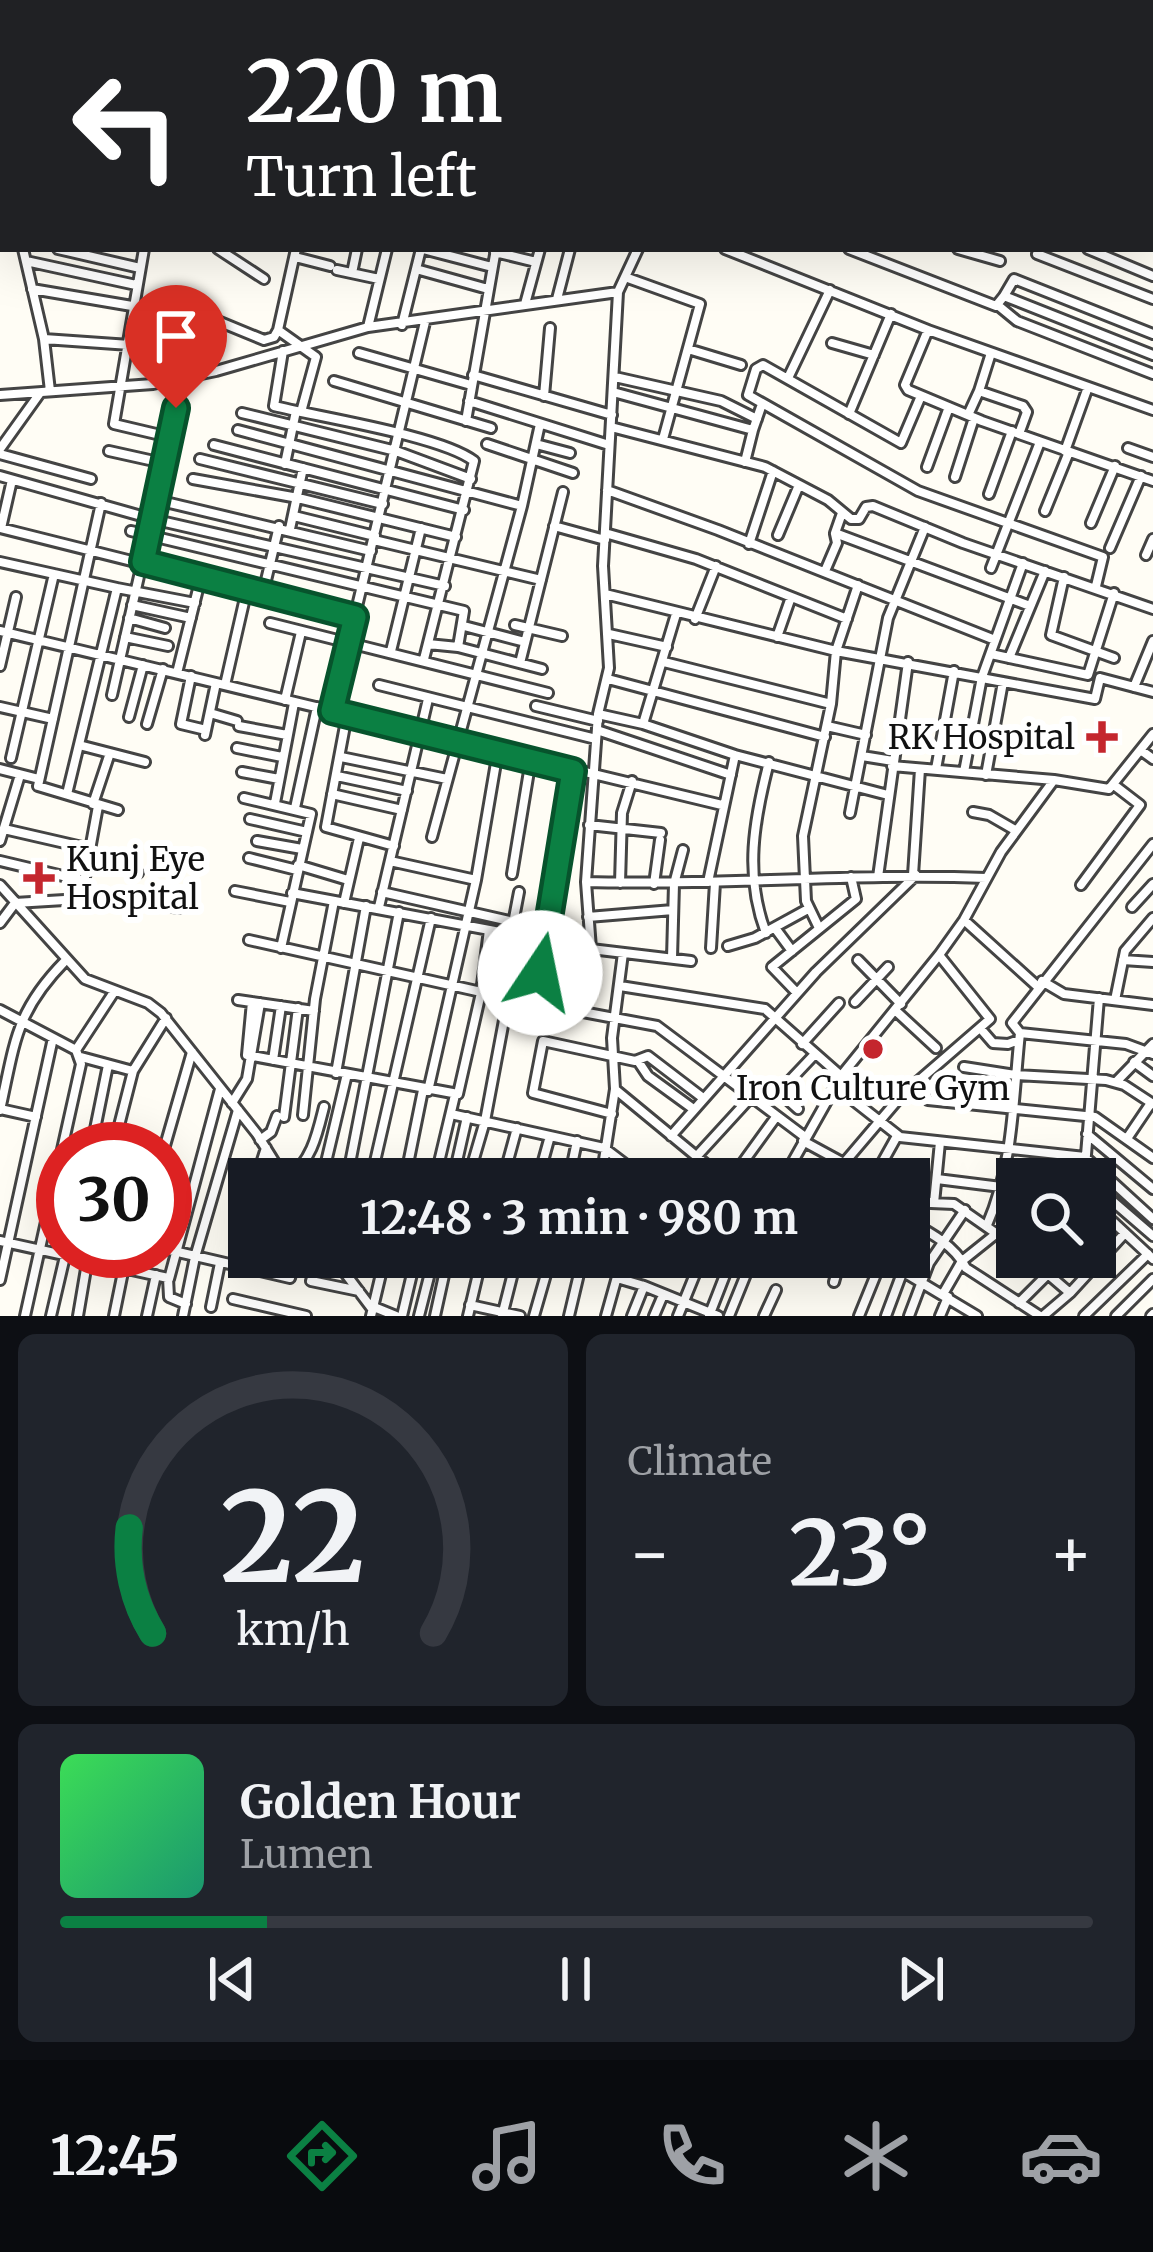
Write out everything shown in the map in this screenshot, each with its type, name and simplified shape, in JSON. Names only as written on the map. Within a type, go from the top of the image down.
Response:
[{"type":"street","points":[[23,252],[44,339],[45,392],[0,449],[91,479]]},
{"type":"street","points":[[71,252],[140,268]]},
{"type":"street","points":[[143,252],[115,425],[169,437]]},
{"type":"street","points":[[223,252],[264,279]]},
{"type":"street","points":[[352,273],[356,252]]},
{"type":"street","points":[[368,327],[386,252]]},
{"type":"street","points":[[402,325],[421,252]]},
{"type":"street","points":[[434,252],[492,267]]},
{"type":"street","points":[[466,421],[495,252]]},
{"type":"street","points":[[502,252],[536,262]]},
{"type":"street","points":[[525,304],[539,252]]},
{"type":"street","points":[[557,299],[569,252]]},
{"type":"street","points":[[592,949],[586,882],[597,726],[608,679],[605,537],[618,292],[637,252]]},
{"type":"street","points":[[732,252],[928,330],[1153,410]]},
{"type":"street","points":[[752,260],[755,252]]},
{"type":"street","points":[[858,252],[1153,356]]},
{"type":"street","points":[[968,252],[1000,261]]},
{"type":"street","points":[[1095,252],[1153,277]]},
{"type":"street","points":[[32,289],[197,312],[264,340],[278,330],[296,253],[379,279]]},
{"type":"street","points":[[1037,254],[1153,299]]},
{"type":"street","points":[[26,261],[136,285]]},
{"type":"street","points":[[416,269],[488,289]]},
{"type":"street","points":[[626,277],[698,301],[663,440]]},
{"type":"street","points":[[1002,302],[1014,279],[1153,334]]},
{"type":"street","points":[[788,378],[830,290]]},
{"type":"street","points":[[0,395],[122,388],[183,379],[368,327],[618,292]]},
{"type":"street","points":[[1002,302],[1017,321],[1153,374]]},
{"type":"street","points":[[112,695],[197,312]]},
{"type":"street","points":[[849,414],[891,314]]},
{"type":"street","points":[[332,711],[425,321]]},
{"type":"street","points":[[544,396],[550,328]]},
{"type":"street","points":[[278,330],[316,357],[285,464]]},
{"type":"street","points":[[928,330],[905,386],[971,416],[1153,481]]},
{"type":"street","points":[[44,339],[187,349]]},
{"type":"street","points":[[832,343],[874,355]]},
{"type":"street","points":[[688,349],[742,365]]},
{"type":"street","points":[[284,351],[274,406],[399,435],[471,458],[464,510],[424,659]]},
{"type":"street","points":[[359,353],[612,415]]},
{"type":"street","points":[[955,477],[991,353]]},
{"type":"street","points":[[921,396],[901,443],[788,378],[758,366],[748,394],[918,491],[1104,557],[1096,586]]},
{"type":"street","points":[[615,376],[721,401],[757,419]]},
{"type":"street","points":[[334,381],[491,428]]},
{"type":"street","points":[[1045,512],[1088,387]]},
{"type":"street","points":[[614,392],[753,430]]},
{"type":"street","points":[[980,392],[1026,409],[989,494]]},
{"type":"street","points":[[469,401],[609,446]]},
{"type":"street","points":[[745,461],[762,404]]},
{"type":"street","points":[[927,467],[949,407]]},
{"type":"street","points":[[242,413],[396,451],[471,479]]},
{"type":"street","points":[[432,837],[540,424]]},
{"type":"street","points":[[611,427],[773,470],[857,520],[872,506],[1153,609]]},
{"type":"street","points":[[238,430],[522,506]]},
{"type":"street","points":[[991,568],[1040,442]]},
{"type":"street","points":[[536,443],[570,453]]},
{"type":"street","points":[[487,444],[573,472]]},
{"type":"street","points":[[214,445],[464,510]]},
{"type":"street","points":[[1128,448],[1153,457]]},
{"type":"street","points":[[109,452],[163,463]]},
{"type":"street","points":[[200,459],[383,504]]},
{"type":"street","points":[[1091,523],[1114,466]]},
{"type":"street","points":[[262,593],[275,546],[295,516],[303,468]]},
{"type":"street","points":[[749,544],[773,470]]},
{"type":"street","points":[[0,476],[445,586]]},
{"type":"street","points":[[1110,548],[1141,476]]},
{"type":"street","points":[[193,479],[298,498],[456,537]]},
{"type":"street","points":[[12,480],[0,528],[355,617]]},
{"type":"street","points":[[778,535],[799,485]]},
{"type":"street","points":[[607,490],[995,640]]},
{"type":"street","points":[[520,663],[563,492]]},
{"type":"street","points":[[157,500],[371,551]]},
{"type":"street","points":[[101,503],[38,779],[39,788],[118,810]]},
{"type":"street","points":[[825,572],[837,543],[842,512]]},
{"type":"street","points":[[295,516],[415,551],[541,580]]},
{"type":"street","points":[[554,526],[716,566],[847,619]]},
{"type":"street","points":[[850,813],[879,660],[908,561],[925,527]]},
{"type":"street","points":[[392,651],[421,528]]},
{"type":"street","points":[[131,531],[466,612],[458,647]]},
{"type":"street","points":[[835,533],[1030,606]]},
{"type":"street","points":[[1146,555],[1153,539]]},
{"type":"street","points":[[0,562],[195,603]]},
{"type":"street","points":[[964,772],[982,677],[1022,563]]},
{"type":"street","points":[[695,619],[716,566]]},
{"type":"street","points":[[1008,658],[1045,571]]},
{"type":"street","points":[[10,758],[54,574]]},
{"type":"street","points":[[177,673],[201,577]]},
{"type":"street","points":[[1064,577],[1051,634],[1114,658]]},
{"type":"street","points":[[819,928],[808,909],[803,836],[831,704],[836,651],[858,585]]},
{"type":"street","points":[[67,795],[117,588]]},
{"type":"street","points":[[191,676],[181,724],[206,732],[247,589]]},
{"type":"street","points":[[1088,675],[1114,593]]},
{"type":"street","points":[[605,594],[836,651],[1095,699],[1100,678]]},
{"type":"street","points":[[0,666],[4,632],[16,597]]},
{"type":"street","points":[[777,638],[791,597]]},
{"type":"street","points":[[132,605],[191,617]]},
{"type":"street","points":[[643,724],[676,614]]},
{"type":"street","points":[[129,618],[165,628]]},
{"type":"street","points":[[269,623],[548,693]]},
{"type":"street","points":[[464,626],[525,642]]},
{"type":"street","points":[[515,626],[562,636]]},
{"type":"street","points":[[4,632],[722,806]]},
{"type":"street","points":[[274,803],[301,632]]},
{"type":"street","points":[[609,634],[667,647]]},
{"type":"street","points":[[125,637],[168,646]]},
{"type":"street","points":[[1134,686],[1153,641]]},
{"type":"street","points":[[428,644],[542,669]]},
{"type":"street","points":[[991,654],[1153,692]]},
{"type":"street","points":[[664,662],[831,704]]},
{"type":"street","points":[[878,877],[908,662]]},
{"type":"street","points":[[129,717],[143,665]]},
{"type":"street","points":[[147,724],[163,669]]},
{"type":"street","points":[[936,769],[954,671]]},
{"type":"street","points":[[608,679],[825,737]]},
{"type":"street","points":[[986,776],[1004,682]]},
{"type":"street","points":[[380,685],[466,709],[597,726],[643,724],[735,755],[888,796]]},
{"type":"street","points":[[379,908],[428,699]]},
{"type":"street","points":[[0,706],[52,719]]},
{"type":"street","points":[[536,706],[731,775]]},
{"type":"street","points":[[295,808],[317,707]]},
{"type":"street","points":[[210,713],[287,735]]},
{"type":"street","points":[[347,715],[327,828],[394,846]]},
{"type":"street","points":[[827,726],[866,735]]},
{"type":"street","points":[[862,756],[920,769],[1106,789],[1153,734]]},
{"type":"street","points":[[0,738],[15,742]]},
{"type":"street","points":[[79,745],[145,762]]},
{"type":"street","points":[[237,748],[282,757]]},
{"type":"street","points":[[410,1158],[454,987],[498,751]]},
{"type":"street","points":[[1142,751],[1153,759]]},
{"type":"street","points":[[0,923],[15,903],[80,899],[110,753]]},
{"type":"street","points":[[711,948],[711,882],[735,755]]},
{"type":"street","points":[[341,757],[447,779]]},
{"type":"street","points":[[512,874],[531,759]]},
{"type":"street","points":[[769,762],[755,819],[753,882],[771,930],[793,951]]},
{"type":"street","points":[[0,769],[38,779]]},
{"type":"street","points":[[671,1136],[796,993],[915,875],[920,769]]},
{"type":"street","points":[[533,1004],[573,771]]},
{"type":"street","points":[[242,772],[279,779]]},
{"type":"street","points":[[0,841],[20,775]]},
{"type":"street","points":[[337,776],[407,790]]},
{"type":"street","points":[[793,1158],[841,1076],[939,955],[1016,830],[1054,780]]},
{"type":"street","points":[[620,883],[622,828],[632,781]]},
{"type":"street","points":[[1081,885],[1140,805],[1114,785]]},
{"type":"street","points":[[332,794],[402,810]]},
{"type":"street","points":[[244,798],[310,812],[281,948]]},
{"type":"street","points":[[973,812],[1016,830]]},
{"type":"street","points":[[250,819],[307,832]]},
{"type":"street","points":[[589,824],[661,837],[654,884]]},
{"type":"street","points":[[4,829],[91,849]]},
{"type":"street","points":[[303,1115],[322,958],[359,838]]},
{"type":"street","points":[[257,841],[302,849]]},
{"type":"street","points":[[1008,1158],[1020,1036],[1012,1023],[1153,844]]},
{"type":"street","points":[[671,958],[674,884],[683,850]]},
{"type":"street","points":[[249,858],[349,880]]},
{"type":"street","points":[[0,861],[178,908]]},
{"type":"street","points":[[89,861],[139,873]]},
{"type":"street","points":[[391,861],[476,880]]},
{"type":"street","points":[[586,882],[674,884],[915,875],[986,878]]},
{"type":"street","points":[[796,993],[772,967],[856,899],[850,878]]},
{"type":"street","points":[[1132,907],[1153,884]]},
{"type":"street","points":[[0,885],[85,979],[152,1005],[166,1018],[273,1158]]},
{"type":"street","points":[[235,891],[366,906],[592,949],[691,961]]},
{"type":"street","points":[[382,892],[514,922]]},
{"type":"street","points":[[512,934],[519,892]]},
{"type":"street","points":[[326,1158],[366,906]]},
{"type":"street","points":[[728,946],[808,909]]},
{"type":"street","points":[[588,917],[673,910]]},
{"type":"street","points":[[351,1158],[399,912]]},
{"type":"street","points":[[376,1158],[431,918]]},
{"type":"street","points":[[1115,1000],[1127,948],[1153,918]]},
{"type":"street","points":[[964,920],[1040,984],[1064,994],[1153,1005]]},
{"type":"street","points":[[440,1158],[455,1095],[463,1084],[489,930]]},
{"type":"street","points":[[249,940],[386,973],[662,1028],[804,1139],[836,1158]]},
{"type":"street","points":[[605,1158],[615,1089],[615,1020],[623,953]]},
{"type":"street","points":[[848,1158],[877,1120],[990,1017],[939,955]]},
{"type":"street","points":[[858,960],[936,1048]]},
{"type":"street","points":[[1123,960],[1153,962]]},
{"type":"street","points":[[36,1117],[0,1109],[20,1022],[38,989],[65,961]]},
{"type":"street","points":[[855,1002],[888,967]]},
{"type":"street","points":[[620,986],[759,1007],[776,1016],[841,1076]]},
{"type":"street","points":[[65,1122],[79,1054],[114,992]]},
{"type":"street","points":[[474,1158],[508,998]]},
{"type":"street","points":[[1085,1156],[1099,998]]},
{"type":"street","points":[[238,1000],[314,1011]]},
{"type":"street","points":[[256,1003],[245,1051],[252,1056],[455,1095]]},
{"type":"street","points":[[802,1044],[839,1003]]},
{"type":"street","points":[[273,1060],[280,1006]]},
{"type":"street","points":[[260,1158],[280,1116],[298,1009]]},
{"type":"street","points":[[0,1010],[79,1054],[133,1071]]},
{"type":"street","points":[[120,1122],[133,1071],[166,1018]]},
{"type":"street","points":[[980,1028],[994,1043],[1008,1044],[1020,1036],[1151,1050]]},
{"type":"street","points":[[0,1280],[3,1242],[52,1038]]},
{"type":"street","points":[[612,1114],[536,1095],[531,1088],[544,1040],[638,1061],[648,1076],[692,1108]]},
{"type":"street","points":[[1116,1082],[1151,1050]]},
{"type":"street","points":[[172,1122],[192,1052]]},
{"type":"street","points":[[798,1109],[779,1091],[814,1055]]},
{"type":"street","points":[[183,1316],[252,1056]]},
{"type":"street","points":[[638,1061],[648,1056],[703,1098]]},
{"type":"street","points":[[1134,1062],[1153,1076]]},
{"type":"street","points":[[96,1122],[108,1064]]},
{"type":"street","points":[[964,1067],[1116,1082],[1152,1103],[1128,1137]]},
{"type":"street","points":[[835,1087],[896,1136],[1085,1156],[1153,1219]]},
{"type":"street","points":[[192,1179],[220,1088]]},
{"type":"street","points":[[615,1089],[699,1158]]},
{"type":"street","points":[[696,1156],[750,1098]]},
{"type":"street","points":[[928,1100],[1089,1115],[1153,1158]]},
{"type":"street","points":[[307,1158],[324,1107]]},
{"type":"street","points":[[451,1114],[577,1142],[617,1158]]},
{"type":"street","points":[[458,1158],[467,1117]]},
{"type":"street","points":[[744,1158],[776,1117]]},
{"type":"street","points":[[1140,1119],[1153,1129]]},
{"type":"street","points":[[509,1158],[517,1128]]},
{"type":"street","points":[[1087,1134],[1153,1189]]},
{"type":"street","points":[[544,1158],[550,1136]]},
{"type":"street","points":[[884,1158],[896,1136]]},
{"type":"street","points":[[574,1158],[577,1142]]},
{"type":"street","points":[[934,1203],[940,1142]]},
{"type":"street","points":[[314,1147],[328,1150]]},
{"type":"street","points":[[938,1180],[996,1187]]},
{"type":"street","points":[[930,1201],[950,1202],[996,1232]]},
{"type":"street","points":[[987,1225],[996,1204]]},
{"type":"street","points":[[909,1316],[929,1263],[965,1210]]},
{"type":"street","points":[[1116,1210],[1151,1249]]},
{"type":"street","points":[[1116,1225],[1151,1249]]},
{"type":"street","points":[[930,1233],[966,1268],[1042,1316],[1070,1294],[1125,1233]]},
{"type":"street","points":[[940,1316],[962,1261],[996,1234]]},
{"type":"street","points":[[3,1242],[36,1247]]},
{"type":"street","points":[[1084,1316],[1151,1249]]},
{"type":"street","points":[[192,1256],[228,1265]]},
{"type":"street","points":[[211,1306],[220,1263]]},
{"type":"street","points":[[25,1316],[36,1266]]},
{"type":"street","points":[[51,1316],[60,1278]]},
{"type":"street","points":[[78,1316],[84,1278]]},
{"type":"street","points":[[114,1316],[122,1278]]},
{"type":"street","points":[[147,1316],[155,1278]]},
{"type":"street","points":[[166,1278],[170,1297],[186,1304]]},
{"type":"street","points":[[311,1278],[310,1282],[358,1291]]},
{"type":"street","points":[[348,1278],[373,1311],[399,1316],[410,1278]]},
{"type":"street","points":[[373,1311],[380,1278]]},
{"type":"street","points":[[419,1316],[429,1278]]},
{"type":"street","points":[[435,1316],[443,1278]]},
{"type":"street","points":[[477,1278],[469,1311],[520,1316]]},
{"type":"street","points":[[502,1314],[511,1278]]},
{"type":"street","points":[[535,1316],[545,1278]]},
{"type":"street","points":[[569,1316],[578,1278]]},
{"type":"street","points":[[678,1316],[694,1278]]},
{"type":"street","points":[[606,1316],[616,1279],[713,1315],[725,1278]]},
{"type":"street","points":[[729,1316],[744,1278]]},
{"type":"street","points":[[834,1282],[835,1278]]},
{"type":"street","points":[[859,1316],[874,1278]]},
{"type":"street","points":[[886,1316],[900,1278]]},
{"type":"street","points":[[914,1278],[973,1315]]},
{"type":"street","points":[[1019,1303],[1046,1278]]},
{"type":"street","points":[[1052,1278],[1070,1294]]},
{"type":"street","points":[[1116,1316],[1153,1280]]},
{"type":"street","points":[[632,1316],[644,1286]]},
{"type":"street","points":[[764,1316],[776,1289]]},
{"type":"street","points":[[654,1316],[663,1295]]},
{"type":"street","points":[[233,1299],[306,1316]]},
{"type":"place","name":"RK Hospital","points":[[1102,737]]},
{"type":"place","name":"Kunj Eye Hospital","points":[[39,878]]},
{"type":"place","name":"Iron Culture Gym","points":[[873,1049]]},
{"type":"route","points":[[176,408],[143,562],[355,617],[332,711],[573,771],[540,973]]}]
